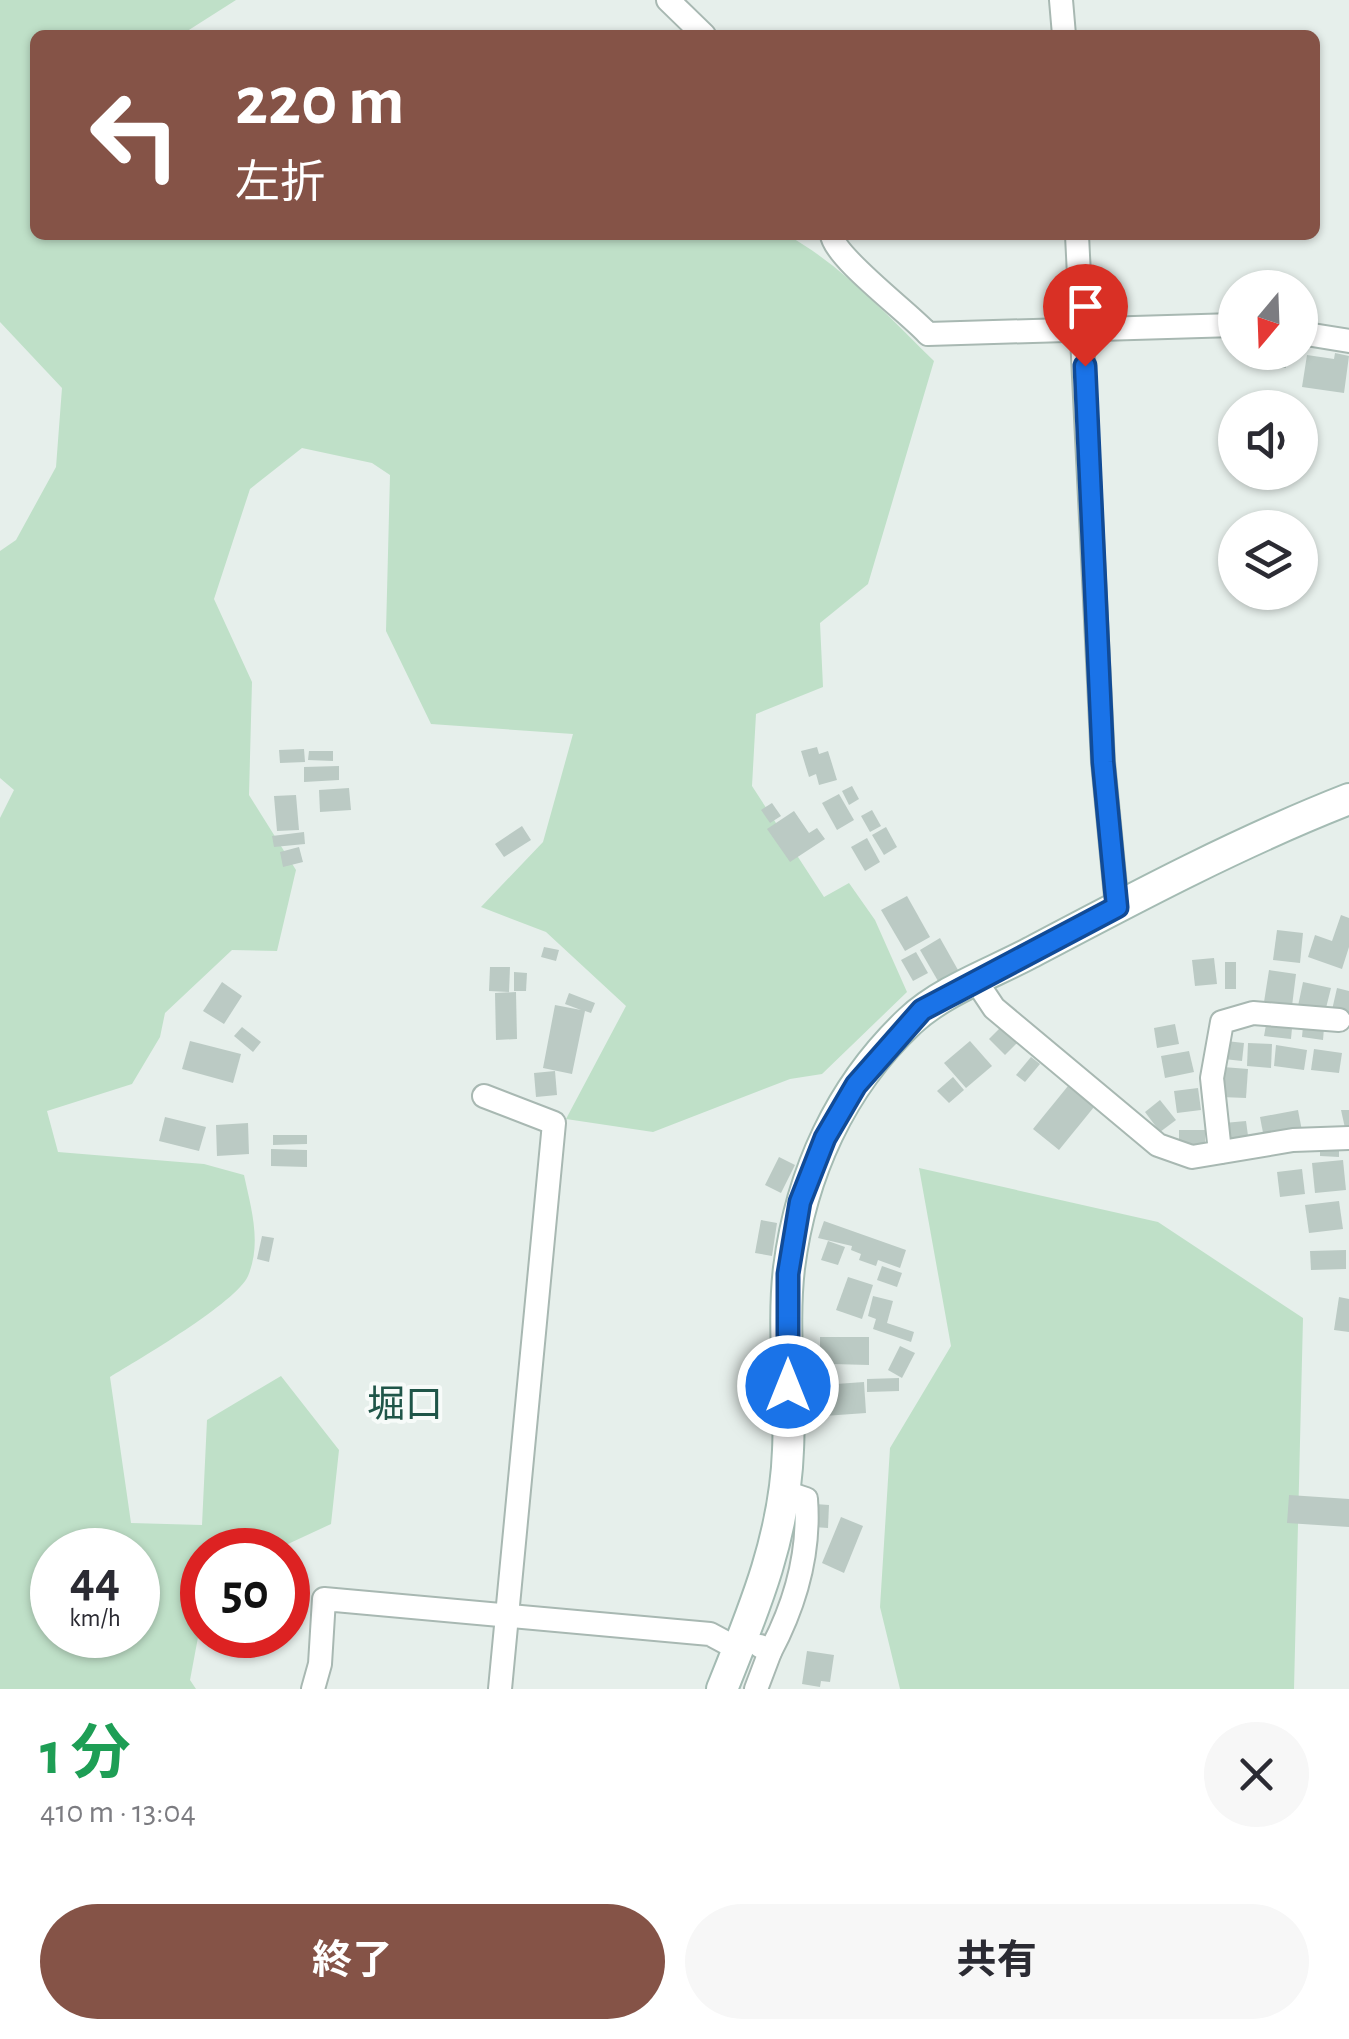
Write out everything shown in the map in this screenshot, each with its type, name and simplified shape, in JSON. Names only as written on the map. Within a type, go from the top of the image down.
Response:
[{"type":"main road","points":[[722,1689],[750,1646],[784,1492],[788,1274],[800,1202],[816,1158],[856,1085],[888,1044],[922,1010],[1117,907],[1349,799]]},
{"type":"street","points":[[668,0],[699,30]]},
{"type":"street","points":[[1061,0],[1064,30]]},
{"type":"street","points":[[832,240],[841,256],[898,302],[928,334],[1218,327]]},
{"type":"street","points":[[1077,240],[1103,762],[1117,907]]},
{"type":"street","points":[[1318,336],[1349,340]]},
{"type":"street","points":[[976,981],[994,1008],[1158,1145],[1192,1157],[1293,1140],[1349,1138]]},
{"type":"street","points":[[1220,1152],[1212,1078],[1222,1022],[1253,1013],[1340,1020]]},
{"type":"street","points":[[484,1096],[554,1123],[500,1689]]},
{"type":"street","points":[[313,1689],[320,1664],[324,1599],[710,1634],[750,1646],[756,1689]]},
{"type":"green space","points":[[0,0],[236,0],[189,30],[30,30],[30,240],[795,240],[846,276],[934,361],[868,584],[820,623],[823,687],[756,714],[752,786],[824,897],[849,883],[875,920],[907,992],[822,1074],[790,1079],[653,1132],[566,1119],[626,1006],[546,932],[481,907],[543,842],[573,734],[431,724],[386,631],[390,475],[372,463],[302,448],[250,489],[214,599],[252,682],[249,795],[296,870],[277,951],[232,950],[165,1013],[160,1037],[132,1084],[47,1111],[58,1152],[204,1164],[244,1175],[250,1200],[254,1251],[248,1276],[240,1287],[185,1330],[110,1377],[131,1523],[202,1525],[207,1420],[281,1376],[339,1450],[331,1524],[310,1534],[310,1528],[180,1528],[180,1658],[194,1658],[190,1680],[196,1689],[0,1689],[0,818],[14,790],[0,778],[0,551],[16,540],[56,467],[62,388],[0,322]]},
{"type":"green space","points":[[919,1168],[1158,1222],[1303,1318],[1294,1689],[900,1689],[880,1607],[890,1448],[951,1346]]},
{"type":"building","points":[[1335,353],[1349,356],[1344,393],[1302,387],[1305,370],[1318,370],[1318,357],[1334,359]]},
{"type":"building","points":[[817,747],[819,754],[828,751],[837,780],[819,785],[816,774],[809,777],[801,751]]},
{"type":"building","points":[[304,749],[305,762],[280,763],[279,750]]},
{"type":"building","points":[[309,751],[333,751],[333,761],[308,760]]},
{"type":"building","points":[[339,766],[339,780],[304,782],[304,767]]},
{"type":"building","points":[[852,786],[859,799],[849,805],[842,791]]},
{"type":"building","points":[[349,788],[351,810],[320,812],[319,790]]},
{"type":"building","points":[[839,794],[854,820],[837,830],[822,803]]},
{"type":"building","points":[[296,795],[299,830],[277,831],[274,796]]},
{"type":"building","points":[[772,803],[781,816],[770,823],[761,810]]},
{"type":"building","points":[[872,810],[881,826],[870,832],[861,816]]},
{"type":"building","points":[[794,811],[809,833],[817,828],[825,839],[790,862],[767,829]]},
{"type":"building","points":[[522,826],[531,840],[504,857],[495,844]]},
{"type":"building","points":[[886,827],[897,847],[884,855],[872,835]]},
{"type":"building","points":[[304,832],[305,844],[274,847],[272,836]]},
{"type":"building","points":[[867,838],[880,862],[865,871],[851,847]]},
{"type":"building","points":[[299,847],[303,862],[283,867],[280,852]]},
{"type":"building","points":[[907,896],[930,937],[905,951],[881,910]]},
{"type":"building","points":[[1341,915],[1349,918],[1349,947],[1342,969],[1308,957],[1315,935],[1332,941]]},
{"type":"building","points":[[1277,930],[1303,933],[1300,963],[1273,960]]},
{"type":"building","points":[[940,938],[958,970],[938,981],[920,950]]},
{"type":"building","points":[[544,947],[559,950],[556,961],[541,957]]},
{"type":"building","points":[[916,952],[928,973],[913,981],[901,960]]},
{"type":"building","points":[[1214,958],[1217,984],[1195,986],[1192,960]]},
{"type":"building","points":[[1225,962],[1236,962],[1236,989],[1225,989]]},
{"type":"building","points":[[490,967],[510,967],[509,992],[489,991]]},
{"type":"building","points":[[1269,970],[1296,974],[1292,1006],[1264,1002]]},
{"type":"building","points":[[514,972],[527,973],[526,991],[514,991]]},
{"type":"building","points":[[222,982],[242,996],[224,1024],[203,1011]]},
{"type":"building","points":[[1303,982],[1331,988],[1325,1012],[1298,1006]]},
{"type":"building","points":[[1337,988],[1349,991],[1349,1013],[1332,1010]]},
{"type":"building","points":[[516,992],[517,1039],[496,1040],[495,993]]},
{"type":"building","points":[[569,993],[595,1003],[591,1013],[585,1011],[572,1074],[543,1068],[555,1005],[581,1010],[565,1004]]},
{"type":"building","points":[[1175,1024],[1179,1044],[1157,1048],[1154,1028]]},
{"type":"building","points":[[1003,1025],[1019,1041],[1005,1055],[989,1039]]},
{"type":"building","points":[[1266,1025],[1292,1028],[1291,1039],[1264,1036]]},
{"type":"building","points":[[1303,1026],[1324,1028],[1323,1040],[1302,1037]]},
{"type":"building","points":[[242,1027],[261,1042],[253,1052],[234,1036]]},
{"type":"building","points":[[190,1041],[241,1054],[233,1083],[182,1069]]},
{"type":"building","points":[[970,1041],[992,1066],[966,1088],[944,1063]]},
{"type":"building","points":[[1226,1041],[1244,1043],[1242,1061],[1224,1059]]},
{"type":"building","points":[[1248,1043],[1272,1044],[1271,1068],[1247,1066]]},
{"type":"building","points":[[1276,1045],[1307,1050],[1304,1070],[1274,1066]]},
{"type":"building","points":[[1314,1049],[1342,1053],[1339,1073],[1311,1070]]},
{"type":"building","points":[[1189,1051],[1194,1072],[1165,1078],[1161,1056]]},
{"type":"building","points":[[1031,1057],[1040,1064],[1025,1082],[1016,1075]]},
{"type":"building","points":[[1223,1067],[1248,1069],[1246,1098],[1221,1097]]},
{"type":"building","points":[[555,1071],[557,1095],[536,1097],[534,1073]]},
{"type":"building","points":[[953,1077],[964,1090],[949,1103],[937,1091]]},
{"type":"building","points":[[1068,1086],[1094,1107],[1059,1150],[1033,1129]]},
{"type":"building","points":[[1198,1088],[1201,1110],[1177,1113],[1174,1091]]},
{"type":"building","points":[[1160,1100],[1176,1120],[1160,1132],[1145,1112]]},
{"type":"building","points":[[1298,1110],[1302,1131],[1264,1138],[1260,1117]]},
{"type":"building","points":[[1341,1110],[1349,1110],[1349,1128],[1345,1128]]},
{"type":"building","points":[[165,1117],[206,1127],[199,1151],[159,1141]]},
{"type":"building","points":[[1246,1121],[1249,1143],[1226,1145],[1224,1123]]},
{"type":"building","points":[[248,1123],[249,1154],[217,1156],[216,1125]]},
{"type":"building","points":[[1179,1130],[1205,1130],[1205,1150],[1179,1150]]},
{"type":"building","points":[[273,1135],[307,1135],[307,1144],[273,1145]]},
{"type":"building","points":[[1320,1145],[1339,1145],[1339,1157],[1320,1156]]},
{"type":"building","points":[[271,1149],[307,1150],[307,1167],[271,1166]]},
{"type":"building","points":[[779,1157],[795,1165],[781,1193],[765,1185]]},
{"type":"building","points":[[1343,1160],[1346,1190],[1315,1193],[1312,1163]]},
{"type":"building","points":[[1302,1169],[1305,1194],[1280,1197],[1277,1172]]},
{"type":"building","points":[[1339,1201],[1343,1229],[1309,1233],[1305,1205]]},
{"type":"building","points":[[761,1220],[777,1223],[772,1256],[755,1253]]},
{"type":"building","points":[[824,1221],[906,1250],[900,1268],[878,1260],[876,1266],[859,1260],[861,1254],[851,1250],[852,1246],[818,1238]]},
{"type":"building","points":[[262,1236],[274,1238],[269,1262],[257,1259]]},
{"type":"building","points":[[828,1241],[845,1247],[838,1265],[821,1260]]},
{"type":"building","points":[[1346,1250],[1346,1269],[1311,1270],[1310,1251]]},
{"type":"building","points":[[882,1266],[902,1273],[897,1287],[877,1280]]},
{"type":"building","points":[[848,1277],[873,1285],[862,1319],[836,1310]]},
{"type":"building","points":[[873,1296],[893,1301],[887,1323],[914,1332],[911,1342],[873,1329],[876,1319],[868,1316]]},
{"type":"building","points":[[1339,1297],[1349,1299],[1349,1332],[1334,1330]]},
{"type":"building","points":[[820,1337],[869,1337],[869,1365],[832,1364],[820,1354]]},
{"type":"building","points":[[900,1346],[915,1353],[902,1378],[888,1370]]},
{"type":"building","points":[[899,1378],[899,1391],[867,1392],[867,1379]]},
{"type":"building","points":[[864,1382],[866,1413],[824,1416],[822,1385]]},
{"type":"building","points":[[1289,1495],[1349,1499],[1349,1527],[1287,1523]]},
{"type":"building","points":[[815,1504],[829,1505],[828,1528],[814,1527]]},
{"type":"building","points":[[841,1517],[863,1526],[844,1573],[822,1563]]},
{"type":"building","points":[[807,1651],[834,1655],[830,1682],[821,1681],[820,1687],[802,1684]]},
{"type":"district","name":"堀口","points":[[405,1406]]},
{"type":"route","points":[[788,1386],[788,1274],[800,1202],[834,1119],[856,1085],[879,1054],[922,1010],[1117,907],[1103,762],[1085,366]]}]
